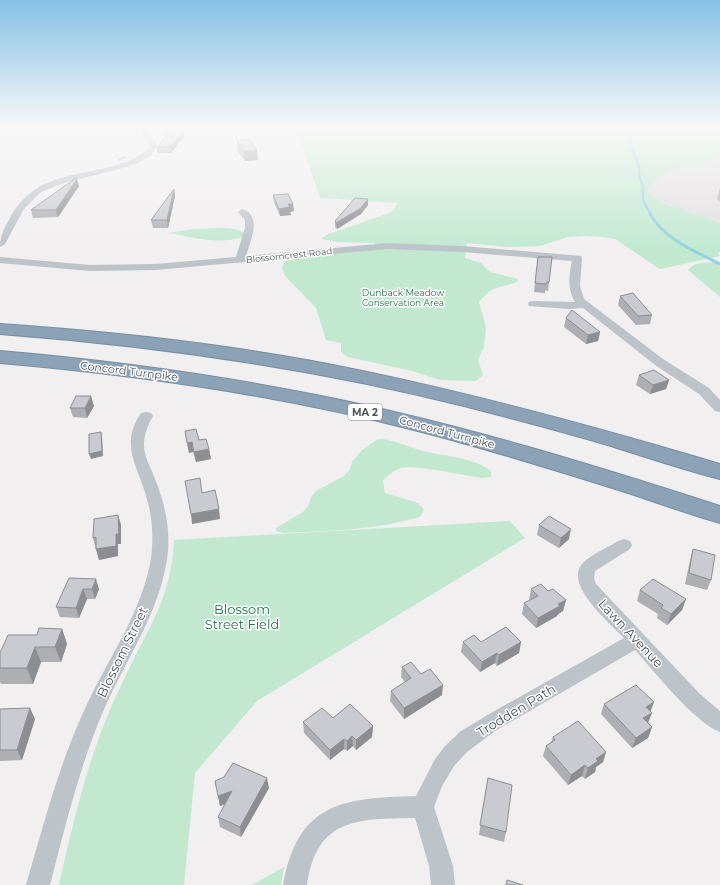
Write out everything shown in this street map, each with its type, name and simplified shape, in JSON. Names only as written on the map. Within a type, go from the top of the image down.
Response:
[{"type":"highway","points":[[0,329],[152,343],[253,357],[330,370],[432,392],[532,417],[720,472]]},
{"type":"highway","name":"Concord Turnpike","points":[[0,358],[95,366],[173,376],[253,389],[328,404],[421,425],[513,450],[579,469],[720,515]]},
{"type":"street","points":[[0,244],[18,208],[39,189],[64,179],[110,168]]},
{"type":"street","points":[[240,260],[250,228],[249,220],[242,212]]},
{"type":"street","name":"Blossomcrest Road","points":[[0,260],[51,265],[116,268],[156,267],[388,246],[462,249],[577,258],[574,284],[575,295],[584,304]]},
{"type":"street","points":[[533,304],[569,306],[584,304],[637,346],[704,391],[720,408]]},
{"type":"street","name":"Blossom Street","points":[[38,885],[63,794],[79,745],[103,690],[138,624],[158,566],[161,538],[156,505],[152,490],[136,449],[138,433],[146,416]]},
{"type":"street","name":"Lawn Avenue","points":[[624,545],[588,567],[585,577],[590,589],[693,700],[720,723]]},
{"type":"street","name":"Trodden Path","points":[[423,807],[436,776],[451,754],[467,740],[513,711],[637,640]]},
{"type":"street","points":[[296,885],[299,864],[307,844],[315,834],[336,817],[360,809],[423,807],[441,866],[443,885]]},
{"type":"shaded area","points":[[617,168],[720,168],[720,225],[585,173]]},
{"type":"green space","name":"Dunback Meadow Conservation Area","points":[[310,168],[676,168],[655,180],[647,191],[660,202],[720,223],[720,252],[718,253],[720,256],[660,269],[615,239],[603,237],[568,237],[540,246],[508,247],[467,243],[465,258],[481,263],[490,272],[518,279],[517,282],[496,288],[489,292],[479,302],[486,327],[484,347],[478,360],[483,375],[476,381],[440,380],[412,371],[348,357],[341,352],[341,343],[326,340],[316,308],[285,276],[282,268],[284,263],[288,258],[373,250],[375,243],[338,242],[321,239],[326,235],[389,213],[394,210],[397,203],[320,198]]},
{"type":"green space","points":[[228,228],[244,233],[243,237],[234,239],[205,240],[168,233],[194,229]]},
{"type":"green space","points":[[713,262],[720,264],[720,297],[688,270],[696,264]]},
{"type":"green space","points":[[378,439],[389,440],[429,452],[475,462],[491,471],[491,477],[483,478],[417,468],[401,468],[391,473],[383,481],[385,493],[418,503],[424,510],[420,517],[386,525],[352,529],[283,533],[276,531],[276,528],[303,512],[316,491],[344,476],[350,469],[352,462],[362,450]]},
{"type":"green space","name":"Blossom Street Field","points":[[510,521],[525,538],[257,701],[195,773],[184,885],[59,885],[77,810],[94,753],[115,698],[161,603],[170,574],[174,540]]},
{"type":"green space","points":[[284,867],[281,885],[252,885]]},
{"type":"building","points":[[76,178],[77,179],[56,210],[31,210]]},
{"type":"building","points":[[174,189],[167,220],[151,220]]},
{"type":"building","points":[[288,194],[293,204],[288,204],[290,207],[279,209],[273,195]]},
{"type":"building","points":[[355,198],[368,199],[361,208],[336,223],[335,221]]},
{"type":"building","points":[[538,257],[552,257],[549,282],[546,284],[535,283]]},
{"type":"building","points":[[633,293],[652,315],[638,316],[620,296]]},
{"type":"building","points":[[572,310],[600,332],[588,335],[566,318]]},
{"type":"building","points":[[654,370],[669,380],[653,385],[639,375]]},
{"type":"building","points":[[76,396],[91,396],[85,408],[70,408]]},
{"type":"building","points":[[196,429],[199,440],[206,439],[209,449],[194,452],[192,442],[187,443],[185,431]]},
{"type":"building","points":[[101,432],[102,451],[89,454],[89,434]]},
{"type":"building","points":[[200,478],[202,493],[215,490],[219,509],[191,514],[185,481]]},
{"type":"building","points":[[118,515],[119,534],[116,534],[116,546],[96,549],[96,537],[93,538],[94,519]]},
{"type":"building","points":[[549,516],[571,529],[561,538],[539,525]]},
{"type":"building","points":[[693,549],[715,555],[711,580],[689,573]]},
{"type":"building","points":[[69,578],[96,579],[92,589],[83,589],[76,608],[56,607]]},
{"type":"building","points":[[653,579],[686,599],[671,614],[661,608],[663,605],[640,590]]},
{"type":"building","points":[[541,584],[548,591],[553,589],[566,600],[558,604],[560,606],[538,618],[524,603],[538,596],[531,589]]},
{"type":"building","points":[[506,627],[521,642],[499,655],[497,653],[482,662],[463,642],[474,635],[481,642]]},
{"type":"building","points":[[39,628],[62,629],[55,647],[35,647],[27,668],[0,668],[0,653],[8,635],[37,635]]},
{"type":"building","points":[[411,662],[421,674],[430,669],[443,685],[404,708],[391,691],[411,678],[402,667]]},
{"type":"building","points":[[636,685],[654,702],[646,707],[652,713],[643,718],[652,727],[636,738],[604,704]]},
{"type":"building","points":[[350,704],[373,726],[356,740],[352,736],[347,741],[344,739],[330,750],[303,722],[322,708],[333,718]]},
{"type":"building","points":[[30,708],[17,750],[0,750],[0,709]]},
{"type":"building","points":[[578,721],[606,752],[596,759],[598,761],[588,768],[585,765],[571,775],[546,746],[555,740],[553,737]]},
{"type":"building","points":[[233,763],[267,778],[240,827],[218,817],[232,791],[218,796],[215,781],[224,777]]},
{"type":"building","points":[[488,778],[512,785],[506,832],[480,825]]},
{"type":"building","points":[[507,880],[523,885],[506,885]]},
{"type":"waterway","points":[[639,168],[639,175],[643,187],[643,200],[651,215]]},
{"type":"waterway","points":[[650,214],[656,223],[672,238],[720,264]]}]
